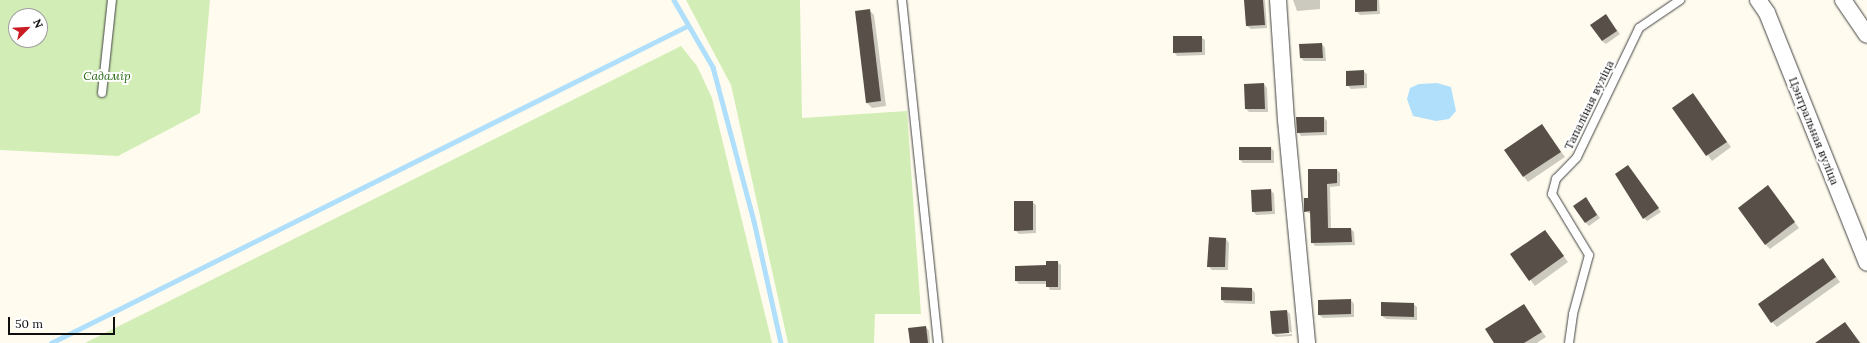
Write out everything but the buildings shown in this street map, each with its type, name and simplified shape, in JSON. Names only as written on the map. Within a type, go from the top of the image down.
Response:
[{"type":"street","points":[[1278,0],[1286,120],[1307,343]]},
{"type":"street","name":"Цэнтральная вуліца","points":[[1758,0],[1768,13],[1867,263]]},
{"type":"street","points":[[1843,0],[1867,35]]},
{"type":"lane","points":[[102,93],[112,0]]},
{"type":"lane","points":[[902,0],[938,343]]},
{"type":"lane","name":"Тапаліная вуліца","points":[[1569,343],[1573,314],[1589,255],[1552,194],[1556,179],[1577,157],[1639,28],[1680,0]]},
{"type":"green space","name":"Садамір","points":[[0,0],[210,0],[200,113],[118,156],[0,150]]},
{"type":"green space","points":[[686,0],[800,0],[802,118],[907,111],[921,314],[875,314],[874,343],[788,343],[731,85]]},
{"type":"green space","points":[[681,46],[697,66],[712,98],[772,343],[85,343]]},
{"type":"water","points":[[1437,83],[1451,87],[1456,111],[1449,119],[1436,121],[1413,116],[1407,99],[1410,88],[1419,84]]},
{"type":"waterway","points":[[674,0],[713,67],[754,221],[781,343]]},
{"type":"waterway","points":[[51,343],[687,26]]}]
